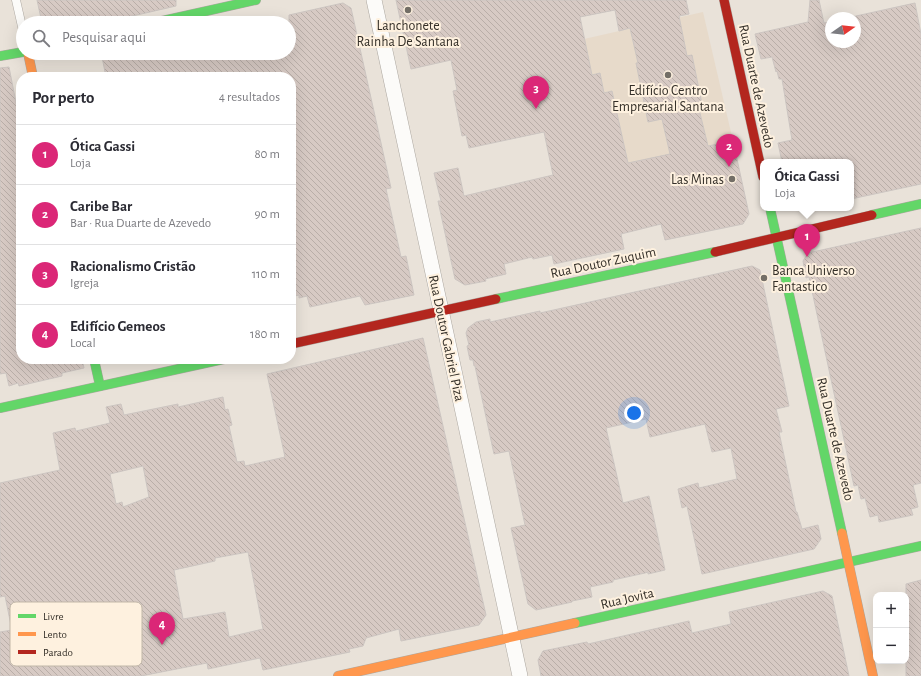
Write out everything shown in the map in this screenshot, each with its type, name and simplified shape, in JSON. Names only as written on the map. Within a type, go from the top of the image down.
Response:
[{"type":"main road","points":[[184,16],[256,0]]},
{"type":"main road","name":"Rua Duarte de Azevedo","points":[[724,0],[760,163]]},
{"type":"main road","points":[[0,56],[16,53]]},
{"type":"main road","points":[[29,60],[32,72]]},
{"type":"main road","name":"Rua Doutor Zuquim","points":[[296,343],[921,204]]},
{"type":"main road","name":"Rua Duarte de Azevedo","points":[[771,211],[873,676]]},
{"type":"main road","points":[[95,364],[100,386]]},
{"type":"main road","points":[[0,408],[201,364]]},
{"type":"main road","name":"Rua Jovita","points":[[338,676],[921,546]]},
{"type":"street","name":"Rua Doutor Gabriel Piza","points":[[374,0],[520,676]]},
{"type":"lane","points":[[16,0],[20,16]]},
{"type":"shaded area","points":[[703,12],[733,141],[628,164],[612,92],[604,93],[600,73],[592,75],[584,39]]},
{"type":"building","points":[[37,0],[176,0],[176,6],[132,16],[40,16]]},
{"type":"building","points":[[396,0],[686,0],[689,14],[679,16],[687,56],[692,55],[702,104],[698,105],[708,146],[733,141],[749,214],[743,224],[665,240],[661,224],[621,234],[624,249],[554,264],[552,255],[533,259],[532,257],[504,264],[506,274],[485,279],[486,281],[465,285],[455,279],[438,201],[441,201],[434,173],[458,168],[464,196],[553,175],[544,132],[469,148],[466,135],[462,136],[453,91],[457,90],[451,60],[411,69]],"holes":[[[615,10],[619,31],[630,28],[638,63],[636,63],[648,122],[662,119],[670,154],[628,163],[612,91],[604,93],[600,73],[592,75],[580,17]]]},
{"type":"building","points":[[810,0],[819,0],[825,23],[825,48],[861,48],[861,15],[915,3],[921,34],[921,184],[854,198],[854,159],[781,159],[778,143],[792,140],[782,79],[779,79],[772,57],[761,59],[755,34],[808,22]]},
{"type":"building","points":[[343,3],[351,8],[391,188],[386,189],[401,257],[406,256],[414,295],[365,305],[360,296],[310,307],[307,296],[299,298],[299,295],[296,296],[296,72],[105,72],[103,60],[296,60],[296,16],[289,15]]},
{"type":"building","points":[[9,67],[16,103],[16,364],[83,364],[84,368],[62,373],[62,376],[19,386],[18,383],[9,386],[6,373],[0,374],[0,68]]},
{"type":"building","points":[[921,228],[921,483],[913,485],[918,507],[911,509],[913,515],[879,522],[878,515],[870,517],[865,498],[861,499],[858,485],[854,486],[809,277],[806,278],[803,261],[808,253]]},
{"type":"building","points":[[752,266],[760,270],[789,406],[776,409],[782,432],[779,432],[796,512],[802,529],[818,525],[821,539],[814,549],[702,574],[687,506],[682,508],[678,489],[698,483],[699,488],[737,479],[731,448],[712,452],[705,424],[650,437],[646,419],[606,428],[623,503],[649,496],[665,570],[648,574],[648,572],[590,587],[592,597],[536,610],[528,604],[511,528],[525,525],[509,451],[494,454],[475,366],[473,360],[470,360],[467,346],[469,345],[466,333],[468,328],[476,322],[490,319],[490,322],[540,311],[540,313]]},
{"type":"building","points":[[423,338],[486,615],[479,625],[401,641],[399,629],[366,638],[363,646],[349,649],[350,652],[263,670],[260,658],[208,669],[207,663],[141,676],[0,676],[0,632],[10,630],[10,666],[142,666],[142,602],[10,602],[10,620],[5,596],[0,597],[0,483],[60,470],[53,433],[75,428],[76,431],[110,423],[106,407],[121,404],[124,415],[178,404],[178,407],[223,397],[225,410],[228,409],[232,425],[229,426],[237,462],[244,461],[245,466],[285,457],[267,374]],"holes":[[[143,466],[149,497],[123,507],[122,502],[116,504],[110,474]],[[248,552],[263,629],[229,637],[225,612],[183,619],[174,570],[215,561],[215,558]]]},
{"type":"building","points":[[921,580],[921,676],[906,676],[906,664],[909,664],[909,592],[906,592],[906,584]]},
{"type":"building","points":[[823,591],[832,596],[849,676],[541,676],[538,660],[543,651],[587,642],[588,644],[689,621],[692,633],[731,624],[729,612]]},
{"type":"traffic: fast","points":[[184,16],[256,0]]},
{"type":"traffic: fast","points":[[0,56],[16,53]]},
{"type":"traffic: fast","points":[[872,215],[921,204]]},
{"type":"traffic: fast","points":[[771,211],[842,533]]},
{"type":"traffic: fast","points":[[496,299],[715,252]]},
{"type":"traffic: fast","points":[[95,364],[100,386]]},
{"type":"traffic: fast","points":[[0,408],[201,364]]},
{"type":"traffic: fast","points":[[575,623],[921,546]]},
{"type":"traffic: slow","points":[[29,60],[32,72]]},
{"type":"traffic: slow","points":[[842,533],[873,676]]},
{"type":"traffic: slow","points":[[338,676],[575,623]]},
{"type":"traffic: jam","points":[[724,0],[760,163]]},
{"type":"traffic: jam","points":[[715,252],[872,215]]},
{"type":"traffic: jam","points":[[296,343],[496,299]]},
{"type":"place","name":"Lanchonete Rainha De Santana","points":[[408,10]]},
{"type":"place","name":"Edifício Centro Empresarial Santana","points":[[668,75]]},
{"type":"place","name":"Racionalismo Cristão","points":[[536,109]]},
{"type":"place","name":"Caribe Bar","points":[[729,167]]},
{"type":"place","name":"Las Minas","points":[[732,179]]},
{"type":"place","name":"Ótica Gassi","points":[[807,257]]},
{"type":"place","name":"Banca Universo Fantastico","points":[[764,278]]},
{"type":"place","name":"Edifício Gemeos","points":[[162,645]]}]
